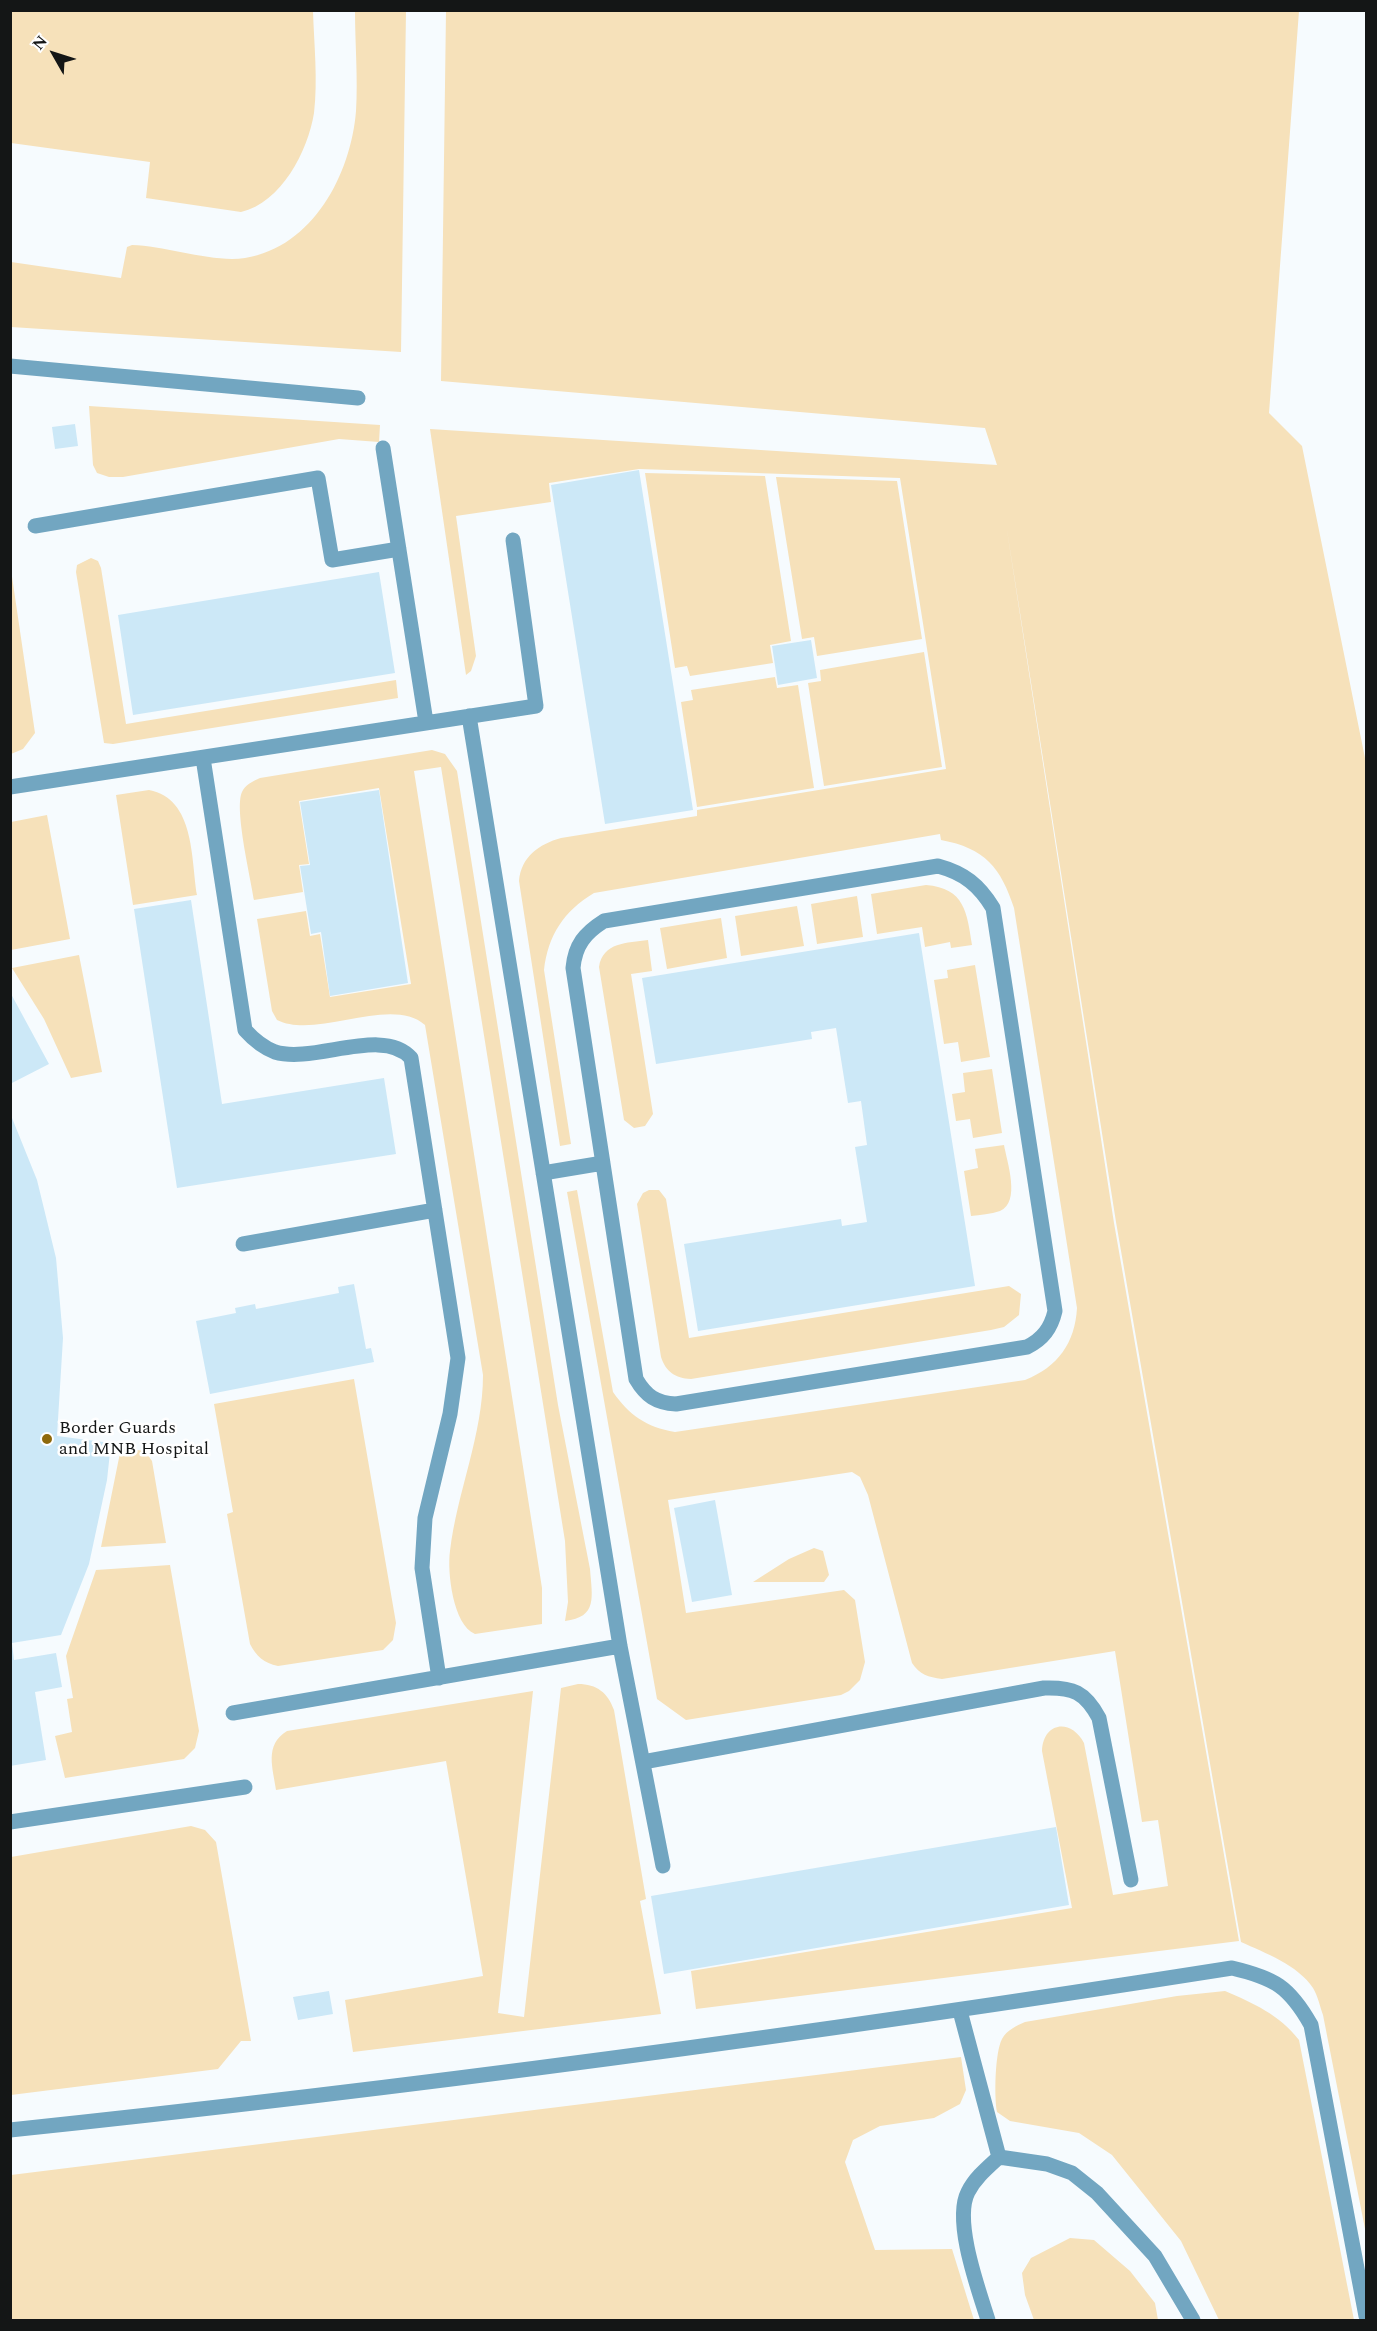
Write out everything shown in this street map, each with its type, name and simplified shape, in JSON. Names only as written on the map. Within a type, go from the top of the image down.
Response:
[{"type":"street","points":[[10,366],[358,398]]},
{"type":"street","points":[[383,448],[426,722]]},
{"type":"street","points":[[35,526],[318,478],[332,560],[399,549]]},
{"type":"street","points":[[10,787],[536,706],[513,540]]},
{"type":"street","points":[[469,716],[620,1646],[663,1866]]},
{"type":"street","points":[[203,758],[245,1030],[258,1044],[276,1052],[295,1054],[382,1044],[402,1048],[411,1058],[458,1358],[450,1414],[425,1518],[422,1568],[439,1678]]},
{"type":"street","points":[[938,866],[954,871],[972,880],[993,908],[1055,1311],[1052,1323],[1038,1341],[1028,1347],[676,1404],[663,1403],[643,1391],[636,1379],[603,1163],[573,968],[574,954],[591,929],[604,921],[938,866]]},
{"type":"street","points":[[543,1173],[603,1163]]},
{"type":"street","points":[[243,1244],[435,1210]]},
{"type":"street","points":[[233,1713],[620,1646]]},
{"type":"street","points":[[643,1762],[1044,1688],[1064,1688],[1080,1694],[1092,1705],[1099,1718],[1131,1880]]},
{"type":"street","points":[[10,1822],[245,1787]]},
{"type":"street","points":[[10,2130],[294,2100],[960,2011],[1232,1968],[1266,1976],[1297,2000],[1311,2025],[1366,2316]]},
{"type":"street","points":[[960,2011],[999,2157]]},
{"type":"street","points":[[988,2320],[971,2264],[964,2224],[966,2194],[978,2177],[999,2157]]},
{"type":"street","points":[[999,2157],[1047,2164],[1072,2173],[1096,2193],[1155,2256],[1193,2320]]},
{"type":"shaded area","points":[[11,10],[313,11],[316,75],[314,113],[299,159],[280,187],[268,198],[255,207],[241,212],[146,198],[150,162],[11,143]]},
{"type":"shaded area","points":[[355,11],[406,11],[401,352],[11,327],[11,262],[121,278],[127,247],[132,245],[219,258],[245,258],[269,251],[290,239],[309,223],[337,182],[353,135],[357,99]]},
{"type":"shaded area","points":[[446,11],[1299,11],[1269,413],[1302,446],[1366,763],[1366,2234],[1323,2015],[1316,1994],[1307,1980],[1290,1966],[1241,1942],[1116,1222],[1006,524],[1114,1223],[1239,1941],[696,2009],[691,1971],[1072,1908],[1042,1751],[1047,1734],[1058,1727],[1072,1730],[1084,1743],[1113,1895],[1168,1886],[1158,1820],[1142,1822],[1115,1651],[942,1679],[921,1673],[912,1663],[868,1495],[860,1477],[852,1472],[668,1500],[686,1613],[844,1590],[855,1600],[865,1662],[860,1680],[849,1691],[841,1695],[686,1720],[657,1699],[567,1192],[577,1190],[613,1392],[639,1419],[655,1427],[675,1432],[1025,1380],[1037,1375],[1063,1352],[1073,1332],[1077,1308],[1014,908],[1003,882],[989,862],[969,848],[941,840],[940,834],[594,893],[574,908],[559,925],[549,946],[544,970],[571,1144],[560,1146],[519,881],[523,865],[532,853],[545,844],[561,838],[697,816],[697,810],[946,769],[900,478],[639,469],[549,483],[551,502],[456,516],[476,656],[471,671],[466,675],[430,429],[997,465],[985,428],[441,381]]},
{"type":"shaded area","points":[[89,406],[380,425],[379,442],[339,439],[123,477],[109,477],[97,473],[93,465]]},
{"type":"shaded area","points":[[645,473],[765,476],[791,641],[770,645],[773,663],[690,676],[687,666],[675,668]]},
{"type":"shaded area","points":[[776,477],[897,481],[922,639],[817,656],[814,637],[802,639]]},
{"type":"shaded area","points":[[91,558],[98,561],[101,568],[126,724],[396,680],[398,698],[113,744],[104,743],[76,572],[77,565]]},
{"type":"shaded area","points":[[10,563],[35,733],[23,749],[11,754]]},
{"type":"shaded area","points":[[924,652],[942,767],[824,786],[808,683],[821,681],[820,670]]},
{"type":"shaded area","points":[[775,677],[777,688],[798,685],[814,788],[697,807],[681,702],[693,700],[691,690]]},
{"type":"shaded area","points":[[432,750],[445,754],[457,771],[558,1405],[592,1588],[591,1604],[588,1610],[576,1619],[565,1621],[568,1602],[565,1541],[441,767],[414,771],[542,1588],[542,1624],[475,1634],[467,1629],[457,1609],[453,1597],[449,1560],[453,1529],[479,1420],[483,1375],[425,1025],[410,1017],[393,1014],[312,1025],[293,1025],[277,1020],[272,1011],[257,919],[306,911],[310,936],[320,934],[330,997],[411,984],[379,788],[299,801],[309,864],[299,865],[303,892],[254,900],[240,813],[243,790],[260,778]]},
{"type":"shaded area","points":[[149,790],[164,796],[175,805],[183,817],[191,848],[197,895],[133,905],[116,795]]},
{"type":"shaded area","points":[[47,815],[70,939],[11,950],[11,822]]},
{"type":"shaded area","points":[[926,885],[949,891],[962,904],[972,945],[951,948],[950,942],[925,947],[922,927],[877,934],[871,894]]},
{"type":"shaded area","points":[[857,896],[863,937],[817,944],[811,904]]},
{"type":"shaded area","points":[[797,906],[804,946],[741,956],[735,916]]},
{"type":"shaded area","points":[[721,918],[727,958],[667,969],[660,928]]},
{"type":"shaded area","points":[[648,940],[652,971],[631,974],[653,1114],[645,1126],[634,1128],[624,1120],[599,967],[601,959],[611,948],[624,943]]},
{"type":"shaded area","points":[[79,955],[102,1072],[71,1078],[44,1019],[12,968]]},
{"type":"shaded area","points":[[975,965],[990,1057],[961,1062],[958,1042],[944,1044],[934,980],[948,978],[947,970]]},
{"type":"shaded area","points":[[992,1069],[1002,1133],[973,1138],[970,1119],[956,1121],[952,1094],[965,1092],[963,1073]]},
{"type":"shaded area","points":[[1004,1145],[1010,1171],[1010,1199],[1000,1211],[971,1216],[964,1171],[978,1168],[975,1149]]},
{"type":"shaded area","points":[[649,1190],[659,1190],[666,1199],[689,1338],[1009,1286],[1021,1294],[1019,1315],[1004,1327],[991,1330],[691,1379],[680,1377],[668,1370],[661,1357],[637,1204],[643,1193]]},
{"type":"shaded area","points":[[354,1379],[396,1623],[393,1640],[383,1650],[273,1665],[261,1658],[250,1644],[227,1514],[233,1512],[214,1404]]},
{"type":"shaded area","points":[[121,1448],[145,1451],[152,1461],[166,1543],[101,1547]]},
{"type":"shaded area","points":[[814,1548],[823,1551],[829,1575],[824,1582],[753,1582],[789,1559]]},
{"type":"shaded area","points":[[170,1565],[199,1731],[195,1748],[184,1759],[65,1778],[55,1736],[72,1732],[67,1699],[73,1698],[66,1656],[96,1570]]},
{"type":"shaded area","points":[[585,1684],[601,1691],[609,1699],[614,1710],[646,1899],[640,1901],[661,2014],[353,2052],[345,2000],[483,1976],[446,1761],[276,1790],[272,1765],[275,1743],[287,1731],[533,1691],[498,2013],[524,2017],[561,1688]]},
{"type":"shaded area","points":[[191,1826],[205,1830],[216,1842],[251,2041],[241,2041],[218,2069],[11,2095],[11,1857]]},
{"type":"shaded area","points":[[1225,1991],[1256,2005],[1275,2017],[1299,2040],[1354,2320],[1219,2320],[1181,2241],[1112,2155],[1079,2133],[1010,2121],[997,2112],[998,2054],[1002,2039],[1015,2027],[1025,2022],[1177,1996]]},
{"type":"shaded area","points":[[961,2057],[966,2090],[960,2104],[934,2118],[880,2126],[853,2140],[845,2162],[875,2250],[952,2249],[974,2320],[11,2320],[11,2175]]},
{"type":"shaded area","points":[[1070,2238],[1094,2240],[1130,2271],[1155,2303],[1158,2320],[1034,2320],[1025,2295],[1022,2273],[1031,2258]]},
{"type":"building","points":[[75,424],[78,446],[55,449],[52,427]]},
{"type":"building","points":[[639,470],[693,810],[605,824],[551,485]]},
{"type":"building","points":[[379,572],[395,673],[133,715],[118,615]]},
{"type":"building","points":[[811,640],[817,678],[778,685],[772,646]]},
{"type":"building","points":[[379,790],[408,983],[330,996],[321,932],[311,934],[300,866],[310,865],[300,802]]},
{"type":"building","points":[[191,900],[222,1104],[384,1078],[396,1154],[177,1188],[134,909]]},
{"type":"building","points":[[919,933],[975,1286],[698,1331],[684,1244],[841,1219],[842,1226],[867,1222],[855,1147],[867,1145],[861,1101],[848,1103],[836,1028],[811,1032],[812,1039],[656,1064],[642,978]]},
{"type":"building","points":[[10,992],[49,1064],[10,1084]]},
{"type":"building","name":"Border Guards and MNB Hospital","points":[[10,1113],[37,1180],[56,1258],[63,1338],[57,1436],[111,1443],[107,1480],[89,1564],[61,1635],[12,1643],[14,1660],[56,1653],[62,1687],[35,1692],[46,1760],[10,1766]]},
{"type":"building","points":[[354,1284],[366,1349],[371,1348],[374,1362],[210,1394],[196,1321],[236,1313],[235,1308],[255,1304],[256,1309],[339,1293],[338,1287]]},
{"type":"building","points":[[715,1500],[732,1595],[692,1602],[674,1508]]},
{"type":"building","points":[[1056,1827],[1069,1905],[664,1974],[651,1896]]},
{"type":"building","points":[[329,1991],[333,2014],[298,2020],[293,1997]]},
{"type":"place","name":"Border Guards and MNB Hospital","points":[[47,1439]]}]
